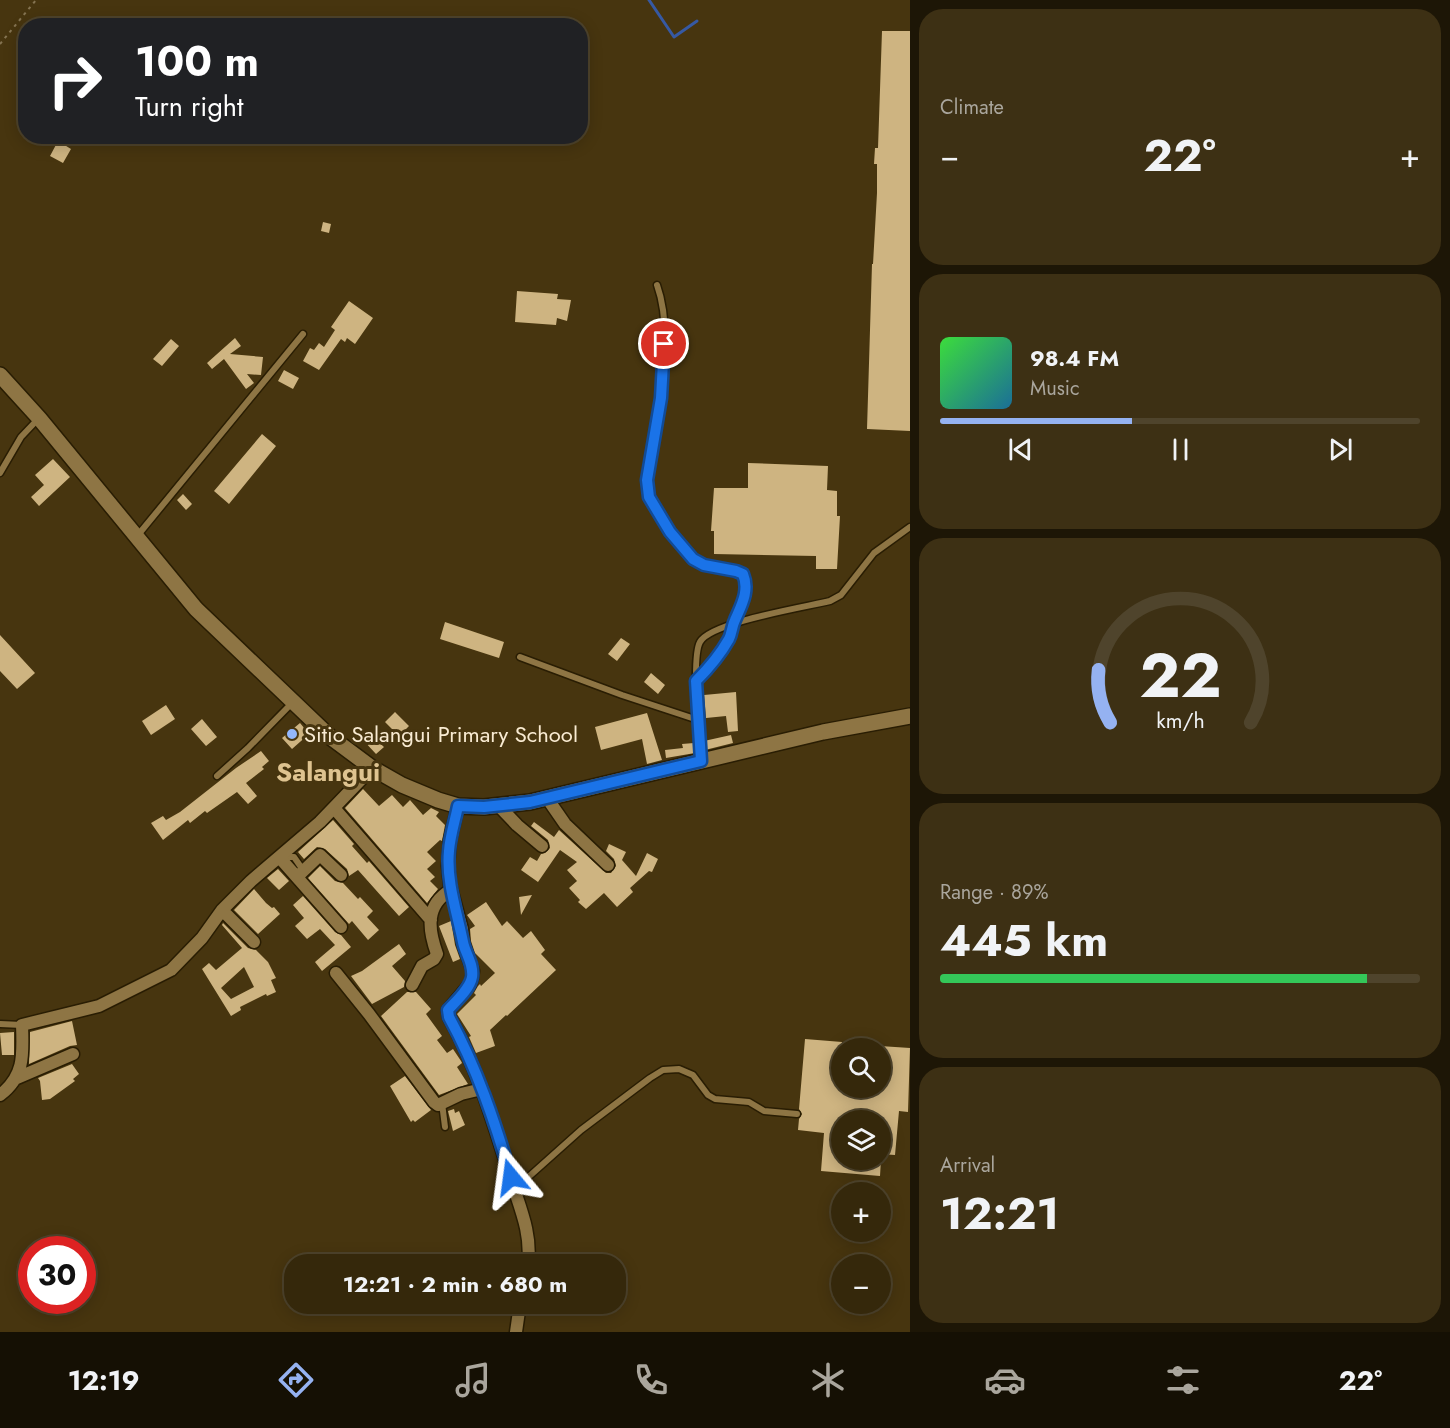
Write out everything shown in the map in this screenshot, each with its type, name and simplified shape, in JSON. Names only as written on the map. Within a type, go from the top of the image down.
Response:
[{"type":"street","points":[[0,375],[39,418],[196,609],[329,736],[372,768],[417,792],[458,806],[499,806],[547,798],[852,726],[910,716]]},
{"type":"street","points":[[0,1095],[17,1077],[22,1051],[22,1025],[99,1006],[171,970],[202,938],[222,909],[334,808],[372,768]]},
{"type":"street","points":[[547,798],[565,824],[608,865]]},
{"type":"street","points":[[458,806],[448,852],[451,890],[462,929],[463,943],[473,971],[470,984],[448,1010],[449,1017],[482,1089],[529,1237],[528,1254]]},
{"type":"street","points":[[499,806],[542,846]]},
{"type":"street","points":[[334,808],[431,920]]},
{"type":"street","points":[[300,873],[320,855],[341,875]]},
{"type":"street","points":[[280,858],[300,873],[341,927]]},
{"type":"street","points":[[412,985],[422,966],[434,959],[437,954],[431,920],[432,907],[441,896],[451,890]]},
{"type":"street","points":[[222,909],[254,942]]},
{"type":"street","points":[[336,973],[434,1102],[438,1105],[461,1094],[482,1089]]},
{"type":"street","points":[[17,1077],[73,1054]]},
{"type":"street","points":[[516,1332],[519,1314]]},
{"type":"lane","points":[[657,285],[662,298],[664,359],[661,398],[647,480],[649,497],[670,532],[693,559],[704,565],[736,571],[743,574],[746,580],[744,600],[730,637],[715,661],[696,681]]},
{"type":"lane","points":[[136,538],[303,334]]},
{"type":"lane","points":[[0,472],[21,437],[39,418]]},
{"type":"lane","points":[[701,761],[696,668],[700,642],[708,633],[734,623],[830,601],[841,595],[874,553],[910,527]]},
{"type":"lane","points":[[520,657],[698,720]]},
{"type":"lane","points":[[217,776],[294,701]]},
{"type":"lane","points":[[0,1024],[22,1025]]},
{"type":"lane","points":[[515,1189],[581,1130],[663,1070],[685,1070],[693,1074],[708,1095],[715,1100],[749,1102],[764,1111],[797,1114]]},
{"type":"lane","points":[[442,1103],[445,1127]]},
{"type":"path","points":[[22,18],[36,0]]},
{"type":"path","points":[[0,45],[18,22]]},
{"type":"building","points":[[882,31],[910,31],[910,431],[867,429],[872,264],[877,193],[877,164],[874,164],[875,148],[878,148]]},
{"type":"building","points":[[56,144],[63,144],[71,149],[63,163],[50,156]]},
{"type":"building","points":[[323,222],[331,224],[329,233],[321,231]]},
{"type":"building","points":[[517,291],[558,294],[557,299],[571,300],[567,321],[557,318],[556,325],[515,322]]},
{"type":"building","points":[[349,301],[373,318],[355,344],[347,338],[345,342],[341,339],[319,370],[303,361],[310,348],[314,350],[319,343],[324,347],[335,330],[331,327]]},
{"type":"building","points":[[235,338],[241,346],[230,354],[263,357],[261,375],[247,374],[254,383],[246,389],[224,359],[212,369],[207,363]]},
{"type":"building","points":[[171,339],[179,346],[162,366],[153,359]]},
{"type":"building","points":[[284,370],[299,378],[293,389],[278,381]]},
{"type":"building","points":[[262,434],[276,446],[229,504],[214,491]]},
{"type":"building","points":[[53,459],[70,477],[39,506],[31,497],[44,485],[35,475]]},
{"type":"building","points":[[748,463],[828,466],[827,490],[837,491],[837,516],[840,516],[837,569],[816,569],[816,556],[714,554],[714,531],[711,531],[714,488],[748,488]]},
{"type":"building","points":[[183,494],[192,504],[186,510],[177,500]]},
{"type":"building","points":[[445,622],[504,642],[499,658],[440,639]]},
{"type":"building","points":[[0,635],[35,673],[17,689],[0,671]]},
{"type":"building","points":[[621,638],[630,644],[617,661],[608,654]]},
{"type":"building","points":[[651,673],[665,685],[658,694],[644,682]]},
{"type":"building","points":[[736,692],[738,731],[728,732],[726,716],[706,718],[704,695]]},
{"type":"building","points":[[166,705],[175,719],[151,735],[142,721]]},
{"type":"building","points":[[395,712],[409,726],[399,736],[385,722]]},
{"type":"building","points":[[647,713],[662,760],[647,764],[642,739],[601,750],[595,727]]},
{"type":"building","points":[[202,719],[217,737],[206,746],[191,729]]},
{"type":"building","points":[[300,723],[309,734],[292,749],[282,738]]},
{"type":"building","points":[[370,734],[384,747],[376,754],[363,740]]},
{"type":"building","points":[[731,735],[733,743],[705,750],[704,741]]},
{"type":"building","points":[[694,743],[695,753],[666,758],[665,750],[683,748],[682,744]]},
{"type":"building","points":[[261,751],[269,761],[262,767],[264,769],[246,783],[257,796],[248,804],[237,792],[190,823],[188,820],[163,840],[151,823],[163,816],[166,820],[180,812]]},
{"type":"building","points":[[363,789],[379,806],[392,795],[403,807],[410,800],[423,815],[431,808],[439,812],[436,816],[445,825],[442,841],[440,840],[427,852],[436,861],[427,869],[435,877],[430,881],[438,889],[427,903],[345,808]]},
{"type":"building","points":[[333,820],[354,844],[352,846],[367,863],[369,861],[409,907],[399,916],[358,870],[349,876],[347,869],[325,849],[317,847],[304,859],[298,852]]},
{"type":"building","points":[[534,822],[554,837],[559,830],[606,873],[611,873],[616,866],[614,859],[606,851],[609,844],[626,852],[622,860],[636,876],[647,853],[658,859],[652,872],[649,871],[630,888],[633,892],[617,907],[604,893],[586,909],[578,902],[580,900],[569,888],[577,881],[567,870],[577,862],[560,850],[538,882],[521,870],[530,857],[537,861],[541,854],[550,848],[548,840],[531,826]]},
{"type":"building","points":[[320,866],[335,881],[343,883],[358,899],[360,897],[373,911],[367,917],[379,930],[368,940],[352,921],[349,924],[308,878]]},
{"type":"building","points":[[278,869],[289,881],[279,890],[267,878]]},
{"type":"building","points":[[254,889],[280,914],[258,934],[234,910]]},
{"type":"building","points":[[532,895],[521,915],[519,897]]},
{"type":"building","points":[[303,896],[351,947],[322,971],[315,962],[335,945],[320,929],[307,939],[295,926],[304,918],[293,905]]},
{"type":"building","points":[[486,902],[502,926],[507,921],[523,938],[531,931],[545,950],[541,954],[556,970],[490,1030],[495,1046],[476,1053],[469,1037],[471,1036],[457,1014],[476,995],[474,993],[478,986],[480,984],[481,986],[495,973],[475,953],[470,929],[475,926],[467,915]]},
{"type":"building","points":[[451,921],[460,959],[453,962],[439,926]]},
{"type":"building","points":[[223,923],[248,948],[256,950],[268,962],[276,978],[271,980],[276,992],[267,996],[266,994],[240,1007],[241,1010],[231,1016],[202,969],[209,963],[216,970],[242,948],[222,925]],"holes":[[[244,967],[254,987],[231,999],[221,988]]]},
{"type":"building","points":[[399,944],[406,954],[392,966],[405,981],[404,987],[372,1004],[351,976],[362,971]]},
{"type":"building","points":[[407,992],[416,992],[431,1009],[426,1014],[442,1036],[437,1040],[447,1053],[453,1049],[462,1063],[457,1067],[468,1084],[439,1095],[381,1016]]},
{"type":"building","points":[[72,1021],[77,1045],[29,1064],[30,1032]]},
{"type":"building","points":[[14,1032],[14,1055],[2,1055],[0,1033]]},
{"type":"building","points":[[805,1039],[831,1041],[831,1098],[891,1098],[891,1047],[910,1048],[908,1112],[899,1111],[895,1155],[891,1155],[891,1110],[831,1110],[831,1170],[880,1170],[880,1176],[821,1171],[824,1133],[798,1130],[802,1114],[799,1109]]},
{"type":"building","points":[[72,1064],[79,1074],[73,1079],[75,1081],[50,1099],[42,1100],[38,1078]]},
{"type":"building","points":[[405,1076],[431,1110],[415,1122],[413,1120],[411,1122],[390,1086]]},
{"type":"building","points":[[454,1109],[455,1113],[459,1111],[465,1125],[453,1131],[448,1111]]},
{"type":"waterway","points":[[649,0],[674,37],[697,21]]},
{"type":"place","name":"Sitio Salangui Primary School","points":[[292,734]]},
{"type":"district","name":"Salangui","points":[[328,772]]},
{"type":"route","points":[[511,1177],[482,1089],[468,1054],[449,1017],[448,1010],[470,984],[473,971],[463,943],[448,866],[448,852],[458,806],[484,807],[530,802],[701,761],[696,681],[715,661],[730,637],[744,600],[746,580],[743,574],[704,565],[693,559],[682,549],[649,497],[647,480],[661,398],[664,344]]}]
